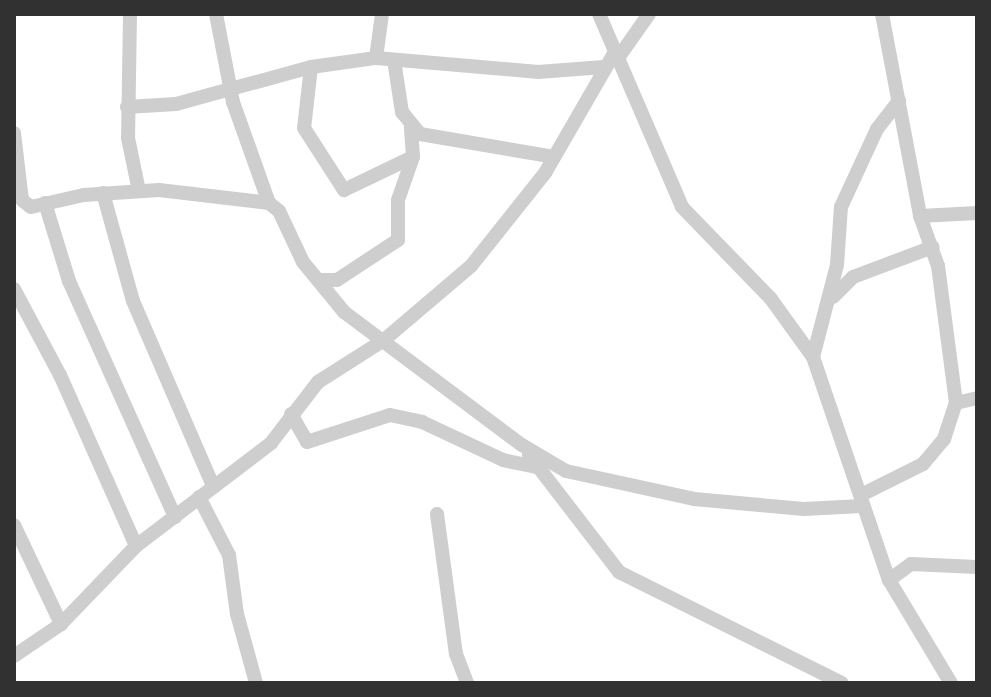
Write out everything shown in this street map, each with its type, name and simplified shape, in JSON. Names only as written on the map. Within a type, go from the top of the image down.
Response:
[{"type":"street","points":[[130,14],[127,107],[139,191]]},
{"type":"street","points":[[216,14],[229,86],[269,203],[318,280],[344,312],[522,445],[566,471],[620,486],[804,509],[864,499],[923,464],[944,439],[956,403],[933,247],[920,216],[882,14]]},
{"type":"street","points":[[376,58],[382,14]]},
{"type":"street","points":[[599,14],[682,207],[771,299],[813,357],[864,499],[889,580],[951,683]]},
{"type":"street","points":[[14,656],[61,624],[136,546],[271,443],[318,382],[384,340],[471,266],[554,157],[604,67],[649,14]]},
{"type":"street","points":[[127,107],[176,104],[229,86],[311,67],[376,58],[538,72],[604,67]]},
{"type":"street","points":[[318,280],[337,280],[398,240],[398,200],[413,157],[411,127],[402,112],[394,60]]},
{"type":"street","points":[[311,67],[304,128],[344,190],[413,157]]},
{"type":"street","points":[[813,357],[827,304],[845,198],[877,129],[899,101]]},
{"type":"street","points":[[411,127],[446,140],[554,157]]},
{"type":"street","points":[[14,133],[19,206],[31,207],[103,193],[139,191],[269,203]]},
{"type":"street","points":[[103,193],[133,301],[213,486]]},
{"type":"street","points":[[45,203],[69,281],[175,517]]},
{"type":"street","points":[[920,216],[977,213]]},
{"type":"street","points":[[827,304],[853,277],[933,247]]},
{"type":"street","points":[[14,289],[60,375],[136,546]]},
{"type":"street","points":[[956,403],[977,398]]},
{"type":"street","points":[[291,414],[307,442],[390,415],[422,422],[503,460],[537,467]]},
{"type":"street","points":[[522,445],[619,572],[842,683]]},
{"type":"street","points":[[199,497],[229,555],[237,614],[256,683]]},
{"type":"street","points":[[437,514],[461,682]]},
{"type":"street","points":[[14,525],[61,624]]},
{"type":"street","points":[[889,580],[911,564],[977,567]]}]
